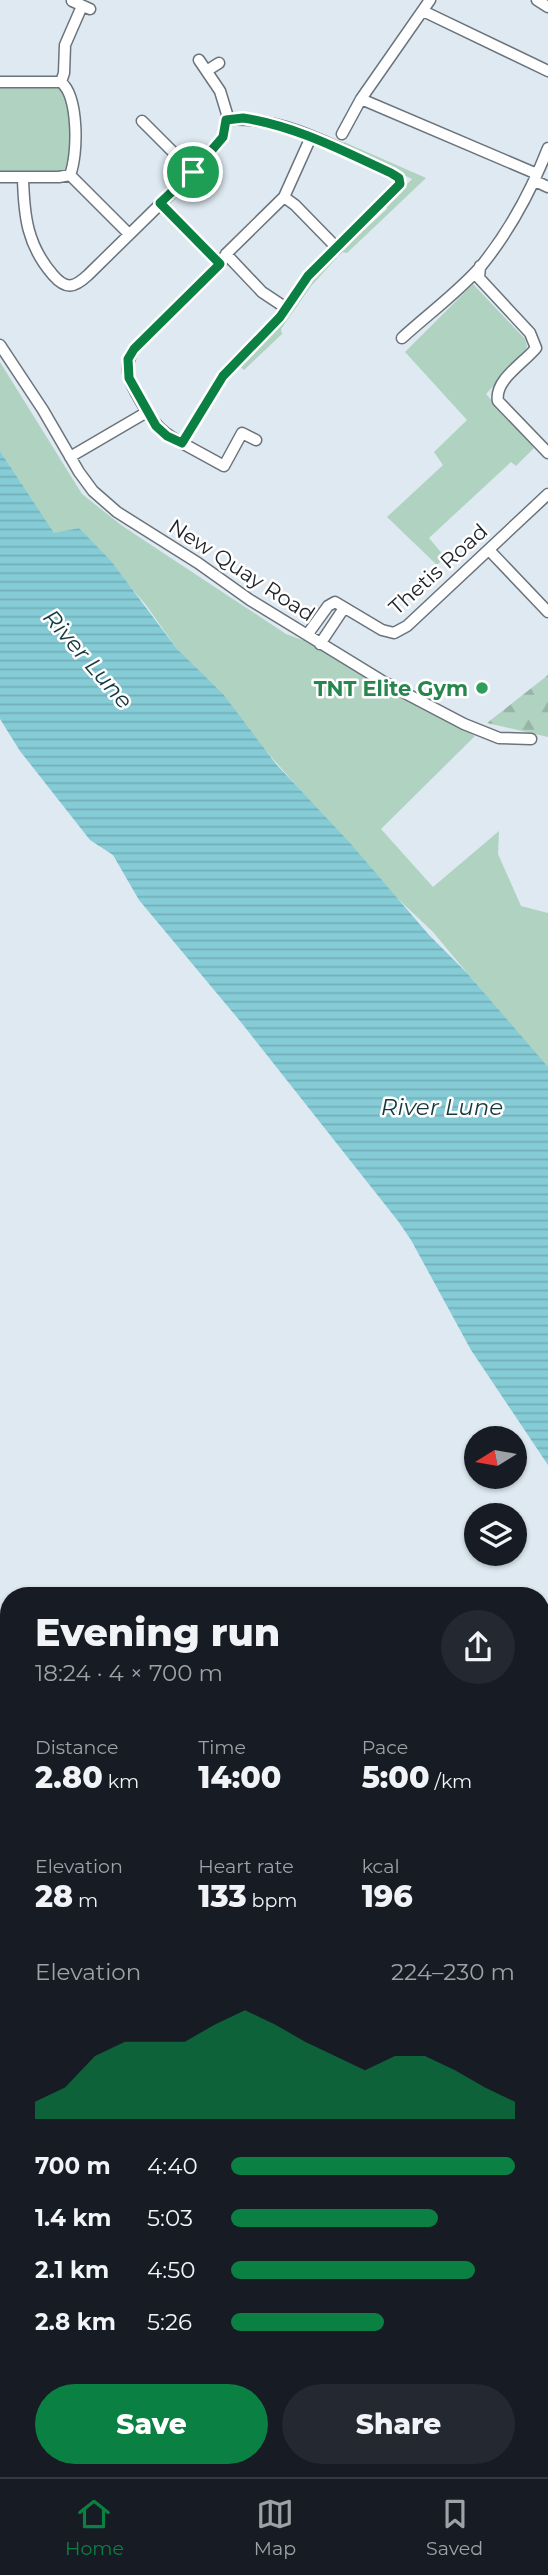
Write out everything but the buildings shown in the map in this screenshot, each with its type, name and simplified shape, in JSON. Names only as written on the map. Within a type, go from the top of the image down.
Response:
[{"type":"street","points":[[342,134],[361,99],[430,0]]},
{"type":"street","points":[[537,0],[548,7]]},
{"type":"street","points":[[61,82],[65,45],[81,6]]},
{"type":"street","points":[[423,11],[548,71]]},
{"type":"street","points":[[23,178],[25,219],[31,241],[41,260],[62,285],[71,287],[79,284],[193,172],[223,137],[227,114],[220,91],[199,60]]},
{"type":"street","points":[[208,70],[219,63]]},
{"type":"street","points":[[0,82],[61,82],[66,87],[74,111],[73,166],[70,175]]},
{"type":"street","points":[[361,99],[536,178],[548,187]]},
{"type":"street","points":[[182,443],[223,376],[272,327],[308,276],[394,192],[400,181],[391,173],[272,122],[243,118],[226,120]]},
{"type":"street","points":[[142,121],[193,172]]},
{"type":"street","points":[[256,440],[242,433],[224,466],[167,436],[156,426],[129,378],[128,359],[134,349],[284,197],[311,137]]},
{"type":"street","points":[[402,338],[480,266],[501,237],[536,178],[548,148]]},
{"type":"street","points":[[0,177],[70,175]]},
{"type":"street","points":[[70,175],[129,234]]},
{"type":"street","points":[[284,197],[337,248]]},
{"type":"street","points":[[160,203],[220,264]]},
{"type":"street","points":[[226,254],[262,292],[286,309]]},
{"type":"street","points":[[480,266],[479,278],[530,333],[536,348],[501,383],[497,394],[498,401],[548,453]]},
{"type":"street","name":"New Quay Road","points":[[0,345],[93,491],[117,512],[320,644],[384,682],[464,724],[499,738],[531,739]]},
{"type":"street","points":[[70,457],[147,412]]},
{"type":"street","name":"Thetis Road","points":[[344,608],[382,630],[394,633],[407,626],[548,494]]},
{"type":"street","points":[[489,550],[548,612]]},
{"type":"street","points":[[307,635],[328,606],[335,602],[344,608],[320,644]]},
{"type":"green space","points":[[0,82],[61,82],[72,99],[70,175],[0,177]]},
{"type":"green space","points":[[344,142],[426,178],[347,253],[342,252],[311,286],[281,329],[282,334],[244,370],[238,365],[243,360],[246,361],[267,340],[266,337],[303,287],[307,287],[327,262],[360,230],[364,230],[387,209],[386,205],[412,179],[379,163],[378,160],[342,147]]},
{"type":"green space","points":[[473,284],[525,339],[525,353],[486,394],[534,448],[516,466],[511,462],[429,538],[445,557],[437,565],[387,517],[443,465],[434,452],[467,420],[405,352]]},
{"type":"green space","points":[[0,362],[82,494],[121,525],[286,634],[313,644],[475,736],[381,829],[433,887],[499,831],[498,854],[521,906],[548,913],[548,1070],[433,932],[350,847],[177,649],[146,605],[79,528],[54,534],[0,451]]},
{"type":"green space","points":[[548,675],[548,737],[487,723]]},
{"type":"water","name":"River Lune","points":[[0,451],[54,533],[79,528],[111,561],[177,649],[223,694],[276,764],[350,843],[429,935],[467,973],[548,1067],[548,1465],[527,1434],[527,1426],[522,1426],[471,1350],[398,1221],[240,1021],[139,900],[113,855],[90,840],[20,751],[0,719]]},
{"type":"place","name":"TNT Elite Gym","points":[[482,688]]},
{"type":"route","points":[[243,118],[282,125],[391,173],[399,178],[400,184],[308,276],[272,327],[223,376],[182,443],[167,436],[156,426],[129,378],[127,368],[128,359],[134,349],[220,264],[160,203],[193,172],[223,137],[226,120],[243,118]]}]
